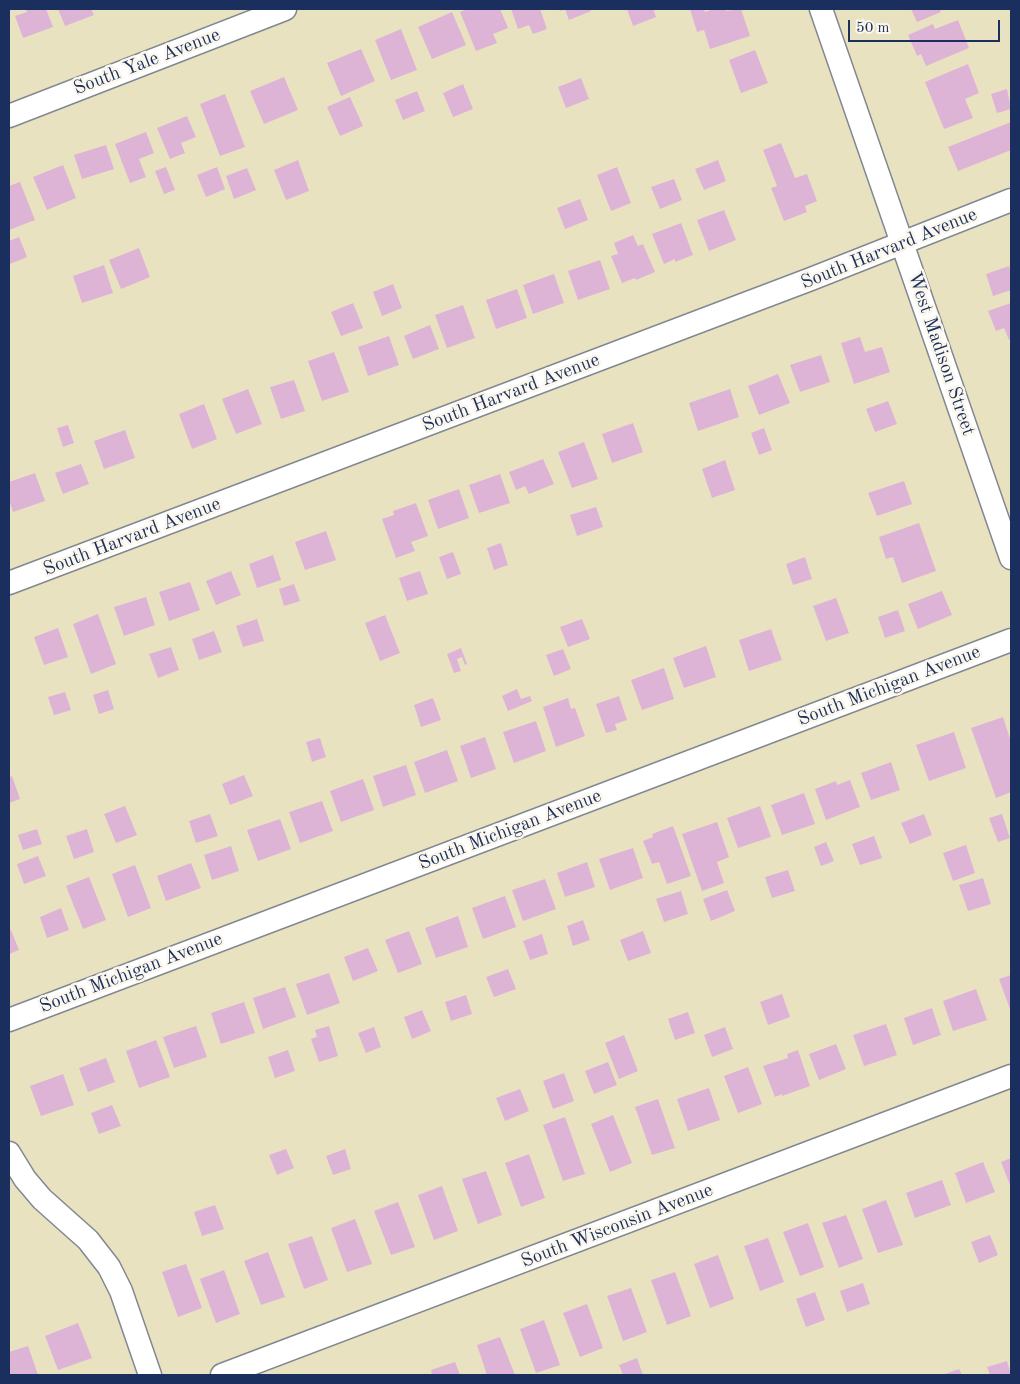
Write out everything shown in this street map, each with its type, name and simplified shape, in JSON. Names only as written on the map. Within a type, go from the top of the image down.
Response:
[{"type":"street","name":"South Yale Avenue","points":[[9,116],[285,9]]},
{"type":"street","name":"West Madison Street","points":[[821,9],[1011,558]]},
{"type":"street","name":"South Harvard Avenue","points":[[9,583],[902,244],[1011,200]]},
{"type":"street","name":"South Michigan Avenue","points":[[9,1020],[1011,640]]},
{"type":"street","name":"South Wisconsin Avenue","points":[[222,1375],[1011,1076]]},
{"type":"street","points":[[9,1153],[42,1199],[88,1240],[110,1268],[121,1291],[150,1375]]},
{"type":"building","points":[[26,9],[46,9],[53,27],[23,38],[15,16],[27,12]]},
{"type":"building","points":[[58,9],[91,9],[94,15],[65,26]]},
{"type":"building","points":[[468,9],[500,9],[508,28],[493,34],[497,43],[476,51],[460,12]]},
{"type":"building","points":[[511,9],[540,9],[547,29],[533,34],[529,25],[518,29]]},
{"type":"building","points":[[565,9],[590,9],[591,11],[569,20]]},
{"type":"building","points":[[627,9],[653,9],[656,17],[633,26]]},
{"type":"building","points":[[690,9],[704,9],[705,12],[714,9],[726,9],[726,11],[741,9],[750,36],[710,49],[704,30],[697,32]]},
{"type":"building","points":[[911,9],[940,9],[941,12],[917,22]]},
{"type":"building","points":[[452,12],[466,45],[432,59],[418,27]]},
{"type":"building","points":[[958,20],[969,48],[926,66],[921,54],[917,56],[908,35],[933,24],[935,29]]},
{"type":"building","points":[[401,29],[417,70],[391,80],[375,40]]},
{"type":"building","points":[[361,49],[375,81],[341,96],[327,63]]},
{"type":"building","points":[[755,50],[768,83],[741,93],[729,60]]},
{"type":"building","points":[[968,64],[979,93],[965,99],[973,118],[944,129],[925,82]]},
{"type":"building","points":[[284,77],[298,110],[264,124],[250,91]]},
{"type":"building","points":[[581,78],[589,99],[566,108],[558,87]]},
{"type":"building","points":[[463,84],[473,109],[453,117],[443,93]]},
{"type":"building","points":[[1007,89],[1011,109],[997,113],[991,94]]},
{"type":"building","points":[[417,91],[425,111],[403,120],[395,100]]},
{"type":"building","points":[[225,94],[245,147],[220,156],[200,104]]},
{"type":"building","points":[[350,97],[363,126],[340,136],[327,107]]},
{"type":"building","points":[[187,116],[196,137],[181,143],[185,153],[170,159],[157,128]]},
{"type":"building","points":[[1011,122],[1011,150],[958,171],[948,147]]},
{"type":"building","points":[[146,132],[154,153],[139,159],[146,177],[130,183],[115,144]]},
{"type":"building","points":[[781,143],[795,178],[807,174],[817,201],[805,206],[807,212],[784,221],[771,188],[777,186],[763,150]]},
{"type":"building","points":[[106,145],[114,169],[82,179],[74,155]]},
{"type":"building","points":[[298,160],[309,191],[286,200],[274,170]]},
{"type":"building","points":[[718,160],[726,181],[704,190],[695,169]]},
{"type":"building","points":[[63,165],[76,198],[47,210],[33,177]]},
{"type":"building","points":[[166,167],[175,190],[164,194],[155,171]]},
{"type":"building","points":[[217,167],[225,189],[206,197],[197,175]]},
{"type":"building","points":[[617,167],[631,203],[611,211],[597,175]]},
{"type":"building","points":[[247,168],[256,190],[234,199],[226,176]]},
{"type":"building","points":[[674,179],[682,200],[660,209],[651,187]]},
{"type":"building","points":[[20,182],[35,220],[9,230],[9,186]]},
{"type":"building","points":[[580,199],[588,220],[565,229],[557,208]]},
{"type":"building","points":[[724,210],[736,240],[709,251],[697,220]]},
{"type":"building","points":[[681,223],[693,255],[675,262],[675,259],[664,264],[652,234]]},
{"type":"building","points":[[633,235],[638,246],[643,244],[655,272],[636,280],[635,278],[622,283],[611,256],[618,254],[614,243]]},
{"type":"building","points":[[19,237],[27,257],[10,264],[9,241]]},
{"type":"building","points":[[139,248],[150,277],[121,289],[109,260]]},
{"type":"building","points":[[600,260],[610,289],[578,300],[568,271]]},
{"type":"building","points":[[104,265],[113,293],[82,303],[73,276]]},
{"type":"building","points":[[1009,266],[1011,290],[993,296],[986,274]]},
{"type":"building","points":[[554,274],[564,303],[533,314],[523,285]]},
{"type":"building","points":[[393,284],[402,308],[382,316],[373,292]]},
{"type":"building","points":[[517,289],[527,318],[496,329],[486,300]]},
{"type":"building","points":[[353,303],[363,328],[341,336],[331,312]]},
{"type":"building","points":[[1011,303],[1011,339],[1009,340],[1004,328],[996,331],[988,311]]},
{"type":"building","points":[[463,305],[475,338],[447,348],[435,315]]},
{"type":"building","points":[[430,325],[439,349],[413,359],[404,336]]},
{"type":"building","points":[[389,336],[399,365],[368,376],[358,347]]},
{"type":"building","points":[[860,337],[865,352],[882,347],[890,372],[854,384],[841,343]]},
{"type":"building","points":[[334,352],[349,392],[322,401],[308,361]]},
{"type":"building","points":[[821,355],[830,382],[800,392],[790,365]]},
{"type":"building","points":[[778,374],[790,403],[759,415],[748,386]]},
{"type":"building","points":[[294,380],[305,411],[281,419],[270,387]]},
{"type":"building","points":[[248,389],[262,424],[236,434],[222,399]]},
{"type":"building","points":[[730,389],[739,417],[698,431],[689,403]]},
{"type":"building","points":[[888,401],[897,424],[875,432],[866,409]]},
{"type":"building","points":[[204,404],[217,439],[192,449],[179,414]]},
{"type":"building","points":[[633,423],[643,452],[612,463],[602,434]]},
{"type":"building","points":[[68,425],[74,443],[63,447],[57,428]]},
{"type":"building","points":[[764,428],[772,450],[759,455],[751,433]]},
{"type":"building","points":[[125,430],[135,458],[104,469],[94,441]]},
{"type":"building","points":[[584,442],[598,479],[572,488],[558,452]]},
{"type":"building","points":[[543,459],[554,484],[529,494],[525,486],[516,490],[509,472]]},
{"type":"building","points":[[725,460],[735,490],[712,498],[702,469]]},
{"type":"building","points":[[81,464],[89,484],[63,494],[55,473]]},
{"type":"building","points":[[35,473],[45,501],[13,512],[9,499],[9,482]]},
{"type":"building","points":[[500,474],[510,503],[479,513],[469,485]]},
{"type":"building","points":[[904,481],[912,504],[877,516],[868,493]]},
{"type":"building","points":[[459,489],[469,518],[438,529],[428,500]]},
{"type":"building","points":[[416,503],[428,536],[411,542],[415,551],[396,558],[382,519],[394,515],[393,511]]},
{"type":"building","points":[[596,507],[603,527],[577,536],[570,515]]},
{"type":"building","points":[[919,523],[936,571],[902,583],[893,557],[886,559],[879,537]]},
{"type":"building","points":[[326,531],[336,560],[305,570],[295,542]]},
{"type":"building","points":[[501,543],[508,565],[494,570],[487,548]]},
{"type":"building","points":[[453,552],[461,574],[447,579],[439,557]]},
{"type":"building","points":[[273,555],[281,580],[257,588],[249,564]]},
{"type":"building","points":[[805,557],[812,579],[793,585],[786,564]]},
{"type":"building","points":[[231,571],[241,595],[216,605],[206,581]]},
{"type":"building","points":[[420,571],[428,594],[407,601],[399,578]]},
{"type":"building","points":[[190,582],[200,610],[169,621],[159,592]]},
{"type":"building","points":[[294,584],[300,601],[284,606],[279,589]]},
{"type":"building","points":[[942,591],[952,615],[918,629],[908,604]]},
{"type":"building","points":[[146,597],[155,625],[124,636],[114,607]]},
{"type":"building","points":[[836,598],[849,633],[826,641],[813,606]]},
{"type":"building","points":[[898,610],[905,631],[885,638],[878,617]]},
{"type":"building","points":[[98,614],[116,664],[91,674],[73,624]]},
{"type":"building","points":[[385,615],[400,653],[380,661],[365,623]]},
{"type":"building","points":[[257,619],[264,641],[243,647],[236,626]]},
{"type":"building","points":[[582,619],[590,639],[568,647],[560,627]]},
{"type":"building","points":[[58,628],[68,657],[44,665],[34,637]]},
{"type":"building","points":[[771,629],[782,660],[749,671],[739,640]]},
{"type":"building","points":[[214,631],[222,652],[199,660],[192,639]]},
{"type":"building","points":[[706,646],[716,677],[684,688],[673,658]]},
{"type":"building","points":[[171,647],[179,670],[158,678],[149,654]]},
{"type":"building","points":[[461,648],[467,664],[465,665],[462,657],[457,659],[461,671],[454,673],[447,654]]},
{"type":"building","points":[[563,649],[571,669],[554,676],[546,655]]},
{"type":"building","points":[[664,668],[674,699],[642,710],[631,680]]},
{"type":"building","points":[[517,689],[521,699],[530,696],[532,701],[508,711],[502,696]]},
{"type":"building","points":[[108,690],[114,709],[99,714],[93,695]]},
{"type":"building","points":[[65,692],[71,710],[54,715],[48,697]]},
{"type":"building","points":[[619,696],[627,720],[615,724],[617,730],[606,733],[596,704]]},
{"type":"building","points":[[433,698],[441,720],[421,727],[414,705]]},
{"type":"building","points":[[568,698],[571,709],[575,708],[585,736],[556,747],[543,707]]},
{"type":"building","points":[[1003,717],[1011,742],[1011,792],[996,798],[971,728]]},
{"type":"building","points":[[536,721],[546,751],[514,763],[503,732]]},
{"type":"building","points":[[954,732],[966,768],[929,781],[916,745]]},
{"type":"building","points":[[485,737],[496,769],[471,778],[460,746]]},
{"type":"building","points":[[320,738],[326,757],[312,762],[306,742]]},
{"type":"building","points":[[447,750],[458,781],[425,793],[414,762]]},
{"type":"building","points":[[891,762],[900,790],[871,800],[861,773]]},
{"type":"building","points":[[406,765],[416,795],[383,807],[373,776]]},
{"type":"building","points":[[244,775],[253,796],[230,805],[222,784]]},
{"type":"building","points":[[12,776],[20,799],[9,803],[9,778]]},
{"type":"building","points":[[363,779],[374,810],[341,822],[330,791]]},
{"type":"building","points":[[850,780],[860,807],[826,820],[815,789],[836,781],[837,785]]},
{"type":"building","points":[[804,793],[815,824],[782,835],[771,805]]},
{"type":"building","points":[[322,801],[333,831],[300,843],[289,812]]},
{"type":"building","points":[[125,806],[137,835],[116,843],[104,814]]},
{"type":"building","points":[[760,806],[771,837],[738,848],[727,818]]},
{"type":"building","points":[[210,814],[218,836],[196,843],[189,821]]},
{"type":"building","points":[[924,814],[932,835],[910,844],[901,823]]},
{"type":"building","points":[[1002,814],[1010,838],[998,842],[989,818]]},
{"type":"building","points":[[280,819],[291,849],[258,861],[247,830]]},
{"type":"building","points":[[717,822],[729,857],[717,862],[724,883],[702,891],[682,834]]},
{"type":"building","points":[[673,826],[691,876],[667,884],[659,862],[652,864],[643,841],[653,837],[652,834]]},
{"type":"building","points":[[37,829],[42,844],[23,850],[18,835]]},
{"type":"building","points":[[87,829],[94,852],[74,859],[66,836]]},
{"type":"building","points":[[874,836],[882,858],[860,865],[852,844]]},
{"type":"building","points":[[826,842],[834,861],[821,866],[814,847]]},
{"type":"building","points":[[966,845],[975,873],[953,881],[943,853]]},
{"type":"building","points":[[231,846],[239,871],[212,880],[204,855]]},
{"type":"building","points":[[633,848],[643,878],[610,890],[599,859]]},
{"type":"building","points":[[38,856],[46,876],[24,884],[17,864]]},
{"type":"building","points":[[587,862],[595,887],[565,897],[557,873]]},
{"type":"building","points":[[191,863],[201,888],[166,901],[157,876]]},
{"type":"building","points":[[135,865],[151,908],[128,917],[112,874]]},
{"type":"building","points":[[788,870],[795,891],[772,898],[765,877]]},
{"type":"building","points":[[89,877],[106,920],[83,929],[66,886]]},
{"type":"building","points":[[983,878],[991,904],[968,911],[959,885]]},
{"type":"building","points":[[545,879],[556,909],[523,921],[512,890]]},
{"type":"building","points":[[727,890],[735,911],[711,921],[703,899]]},
{"type":"building","points":[[681,891],[688,914],[664,922],[656,899]]},
{"type":"building","points":[[505,896],[516,927],[483,939],[472,908]]},
{"type":"building","points":[[61,908],[69,930],[47,938],[40,917]]},
{"type":"building","points":[[458,916],[468,947],[436,958],[425,928]]},
{"type":"building","points":[[583,920],[590,940],[573,946],[567,926]]},
{"type":"building","points":[[11,930],[19,950],[9,954],[9,931]]},
{"type":"building","points":[[409,931],[422,964],[398,973],[385,940]]},
{"type":"building","points":[[643,931],[651,953],[628,961],[620,940]]},
{"type":"building","points":[[542,934],[548,954],[530,960],[523,941]]},
{"type":"building","points":[[368,948],[378,971],[353,981],[344,957]]},
{"type":"building","points":[[508,969],[516,989],[494,997],[486,977]]},
{"type":"building","points":[[329,973],[340,1003],[307,1015],[296,984]]},
{"type":"building","points":[[1011,975],[1011,1012],[999,979]]},
{"type":"building","points":[[285,987],[296,1017],[263,1029],[253,998]]},
{"type":"building","points":[[976,989],[987,1020],[953,1031],[943,1001]]},
{"type":"building","points":[[782,994],[790,1017],[768,1025],[760,1002]]},
{"type":"building","points":[[466,995],[472,1014],[451,1021],[445,1002]]},
{"type":"building","points":[[244,1002],[255,1033],[221,1044],[211,1013]]},
{"type":"building","points":[[932,1008],[941,1035],[913,1045],[904,1018]]},
{"type":"building","points":[[422,1010],[431,1031],[412,1039],[404,1017]]},
{"type":"building","points":[[688,1012],[695,1033],[675,1040],[668,1019]]},
{"type":"building","points":[[886,1024],[897,1055],[864,1066],[853,1035]]},
{"type":"building","points":[[196,1026],[207,1057],[174,1068],[163,1037]]},
{"type":"building","points":[[329,1026],[338,1056],[319,1062],[311,1039],[317,1037],[315,1030]]},
{"type":"building","points":[[374,1027],[381,1047],[366,1053],[358,1033]]},
{"type":"building","points":[[725,1027],[733,1049],[712,1057],[704,1035]]},
{"type":"building","points":[[624,1035],[638,1071],[619,1079],[605,1043]]},
{"type":"building","points":[[156,1040],[170,1077],[139,1088],[126,1051]]},
{"type":"building","points":[[836,1044],[846,1069],[819,1080],[809,1054]]},
{"type":"building","points":[[288,1050],[295,1071],[275,1078],[268,1057]]},
{"type":"building","points":[[798,1050],[810,1086],[775,1097],[763,1066],[788,1058],[787,1054]]},
{"type":"building","points":[[106,1058],[115,1082],[88,1092],[79,1068]]},
{"type":"building","points":[[608,1062],[617,1085],[594,1094],[585,1071]]},
{"type":"building","points":[[748,1067],[762,1104],[738,1113],[724,1076]]},
{"type":"building","points":[[564,1073],[574,1101],[553,1109],[543,1081]]},
{"type":"building","points":[[63,1074],[74,1105],[41,1116],[30,1086]]},
{"type":"building","points":[[709,1088],[720,1120],[688,1131],[677,1099]]},
{"type":"building","points":[[520,1089],[529,1111],[505,1121],[496,1098]]},
{"type":"building","points":[[658,1099],[675,1148],[652,1155],[635,1107]]},
{"type":"building","points":[[112,1105],[121,1126],[99,1134],[91,1113]]},
{"type":"building","points":[[613,1115],[632,1163],[610,1172],[591,1124]]},
{"type":"building","points":[[565,1117],[585,1174],[563,1181],[543,1125]]},
{"type":"building","points":[[286,1149],[294,1168],[277,1175],[269,1155]]},
{"type":"building","points":[[345,1149],[351,1169],[333,1175],[326,1156]]},
{"type":"building","points":[[529,1154],[545,1198],[521,1207],[505,1163]]},
{"type":"building","points":[[1011,1158],[1011,1188],[1001,1162]]},
{"type":"building","points":[[983,1162],[995,1192],[966,1203],[955,1173]]},
{"type":"building","points":[[486,1171],[502,1215],[478,1224],[462,1179]]},
{"type":"building","points":[[942,1180],[951,1205],[915,1218],[906,1193]]},
{"type":"building","points":[[442,1186],[458,1231],[434,1240],[418,1195]]},
{"type":"building","points":[[886,1200],[903,1245],[878,1253],[862,1209]]},
{"type":"building","points":[[398,1202],[415,1247],[391,1255],[374,1211]]},
{"type":"building","points":[[215,1205],[224,1229],[202,1236],[194,1212]]},
{"type":"building","points":[[846,1215],[863,1259],[839,1268],[822,1223]]},
{"type":"building","points":[[355,1219],[372,1264],[347,1272],[331,1228]]},
{"type":"building","points":[[808,1223],[824,1267],[800,1276],[783,1232]]},
{"type":"building","points":[[990,1235],[998,1255],[979,1263],[971,1242]]},
{"type":"building","points":[[312,1236],[328,1280],[304,1289],[288,1244]]},
{"type":"building","points":[[768,1238],[784,1282],[760,1291],[744,1246]]},
{"type":"building","points":[[268,1252],[285,1297],[261,1305],[244,1261]]},
{"type":"building","points":[[718,1255],[734,1299],[710,1308],[694,1264]]},
{"type":"building","points":[[186,1264],[202,1308],[178,1317],[162,1272]]},
{"type":"building","points":[[224,1270],[240,1314],[216,1323],[200,1279]]},
{"type":"building","points":[[675,1272],[691,1316],[667,1325],[651,1280]]},
{"type":"building","points":[[863,1283],[870,1304],[847,1312],[840,1291]]},
{"type":"building","points":[[631,1288],[647,1332],[623,1341],[607,1296]]},
{"type":"building","points":[[815,1292],[825,1320],[806,1327],[796,1299]]},
{"type":"building","points":[[587,1304],[603,1348],[580,1357],[563,1313]]},
{"type":"building","points":[[544,1320],[560,1365],[536,1373],[520,1329]]},
{"type":"building","points":[[78,1323],[92,1358],[58,1370],[45,1336]]},
{"type":"building","points":[[500,1337],[515,1375],[487,1375],[477,1345]]},
{"type":"building","points":[[28,1346],[38,1375],[9,1375],[9,1352]]},
{"type":"building","points":[[637,1358],[643,1375],[623,1375],[619,1365]]},
{"type":"building","points":[[1007,1361],[1011,1375],[990,1375],[987,1367]]},
{"type":"building","points":[[455,1362],[460,1375],[432,1375],[431,1370]]},
{"type":"building","points":[[959,1369],[962,1375],[942,1375]]}]
